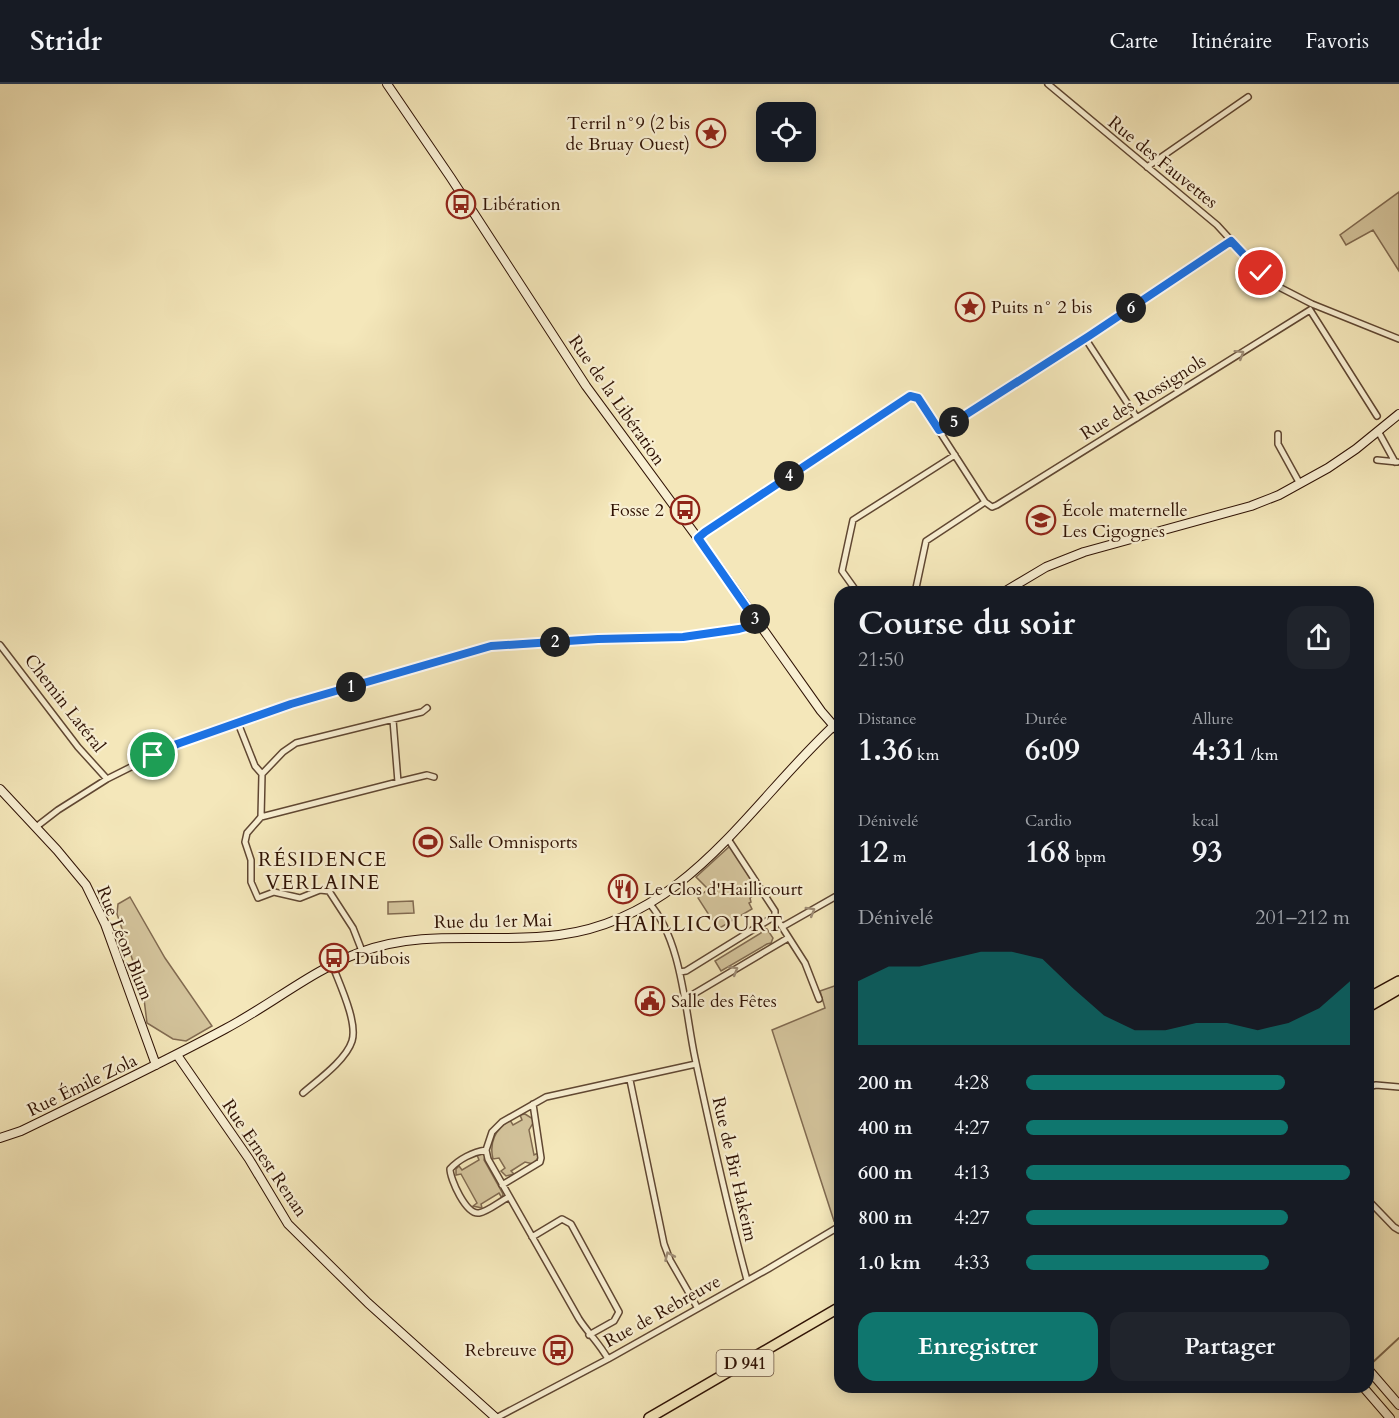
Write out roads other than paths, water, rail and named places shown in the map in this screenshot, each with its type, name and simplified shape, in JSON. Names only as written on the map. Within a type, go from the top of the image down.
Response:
[{"type":"main road","points":[[1374,996],[1399,981]]},
{"type":"main road","points":[[1374,1004],[1399,990]]},
{"type":"main road","name":"D 941","points":[[649,1418],[834,1310]]},
{"type":"street","name":"Rue de la Libération","points":[[387,84],[586,386],[833,726]]},
{"type":"street","name":"Rue des Fauvettes","points":[[1048,84],[1217,225],[1277,286],[1311,307],[1399,339]]},
{"type":"street","points":[[1146,167],[1248,98]]},
{"type":"street","points":[[939,430],[1085,338],[1231,241]]},
{"type":"street","points":[[1311,307],[1377,416]]},
{"type":"street","name":"Rue des Rossignols","points":[[985,502],[992,507],[1003,502],[1311,307]]},
{"type":"street","points":[[1085,338],[1137,418]]},
{"type":"street","points":[[698,538],[910,396],[918,398],[985,502],[926,541],[916,586]]},
{"type":"street","points":[[1014,586],[1046,567],[1084,552],[1251,506],[1300,484],[1328,468],[1399,414]]},
{"type":"street","points":[[1378,431],[1397,462]]},
{"type":"street","points":[[1278,434],[1278,444],[1300,484]]},
{"type":"street","points":[[853,586],[842,571],[853,520],[955,455]]},
{"type":"street","points":[[1377,460],[1397,462]]},
{"type":"street","points":[[36,827],[107,779],[177,744],[291,704],[491,646],[598,639],[683,637],[758,624]]},
{"type":"street","name":"Chemin Latéral","points":[[0,645],[73,740],[107,779]]},
{"type":"street","points":[[261,817],[262,774],[296,742],[393,720],[422,712],[427,708]]},
{"type":"street","points":[[393,720],[398,782]]},
{"type":"street","points":[[238,723],[255,766],[262,774]]},
{"type":"street","name":"Rue du 1er Mai","points":[[177,1055],[265,1006],[332,964],[362,951],[396,942],[426,938],[516,939],[570,933],[617,919],[649,903],[681,884],[728,839],[833,726]]},
{"type":"street","points":[[362,951],[353,928],[329,891],[320,890],[300,898],[274,892],[258,897],[251,882],[251,861],[244,842],[247,833],[261,817],[398,782],[427,776],[434,777]]},
{"type":"street","name":"Rue Léon Blum","points":[[0,789],[74,868],[95,902],[156,1065]]},
{"type":"street","points":[[728,839],[775,911],[775,916],[805,963],[819,999]]},
{"type":"street","points":[[782,927],[834,897]]},
{"type":"street","name":"Rue de Bir Hakeim","points":[[649,903],[661,920],[680,972],[683,998],[716,1160],[747,1280]]},
{"type":"street","points":[[680,972],[775,916]]},
{"type":"street","points":[[683,998],[692,995],[788,938]]},
{"type":"street","points":[[303,1093],[333,1066],[352,1042],[351,1019],[332,964]]},
{"type":"street","name":"Rue Émile Zola","points":[[0,1138],[21,1131],[177,1055]]},
{"type":"street","name":"Rue Ernest Renan","points":[[177,1055],[249,1159],[288,1224],[368,1303],[496,1418]]},
{"type":"street","points":[[608,1359],[602,1347],[589,1335],[502,1185],[488,1159],[486,1150],[492,1132],[502,1122],[546,1097],[696,1064]]},
{"type":"street","points":[[630,1080],[664,1244],[670,1260],[697,1307]]},
{"type":"street","points":[[1374,1086],[1399,1088]]},
{"type":"street","points":[[502,1185],[540,1162],[533,1104]]},
{"type":"street","points":[[486,1150],[476,1151],[454,1164],[450,1169],[450,1176],[468,1209],[473,1212],[480,1213],[509,1197]]},
{"type":"street","points":[[1374,1206],[1399,1230]]},
{"type":"street","points":[[532,1237],[562,1219],[572,1224],[619,1312],[614,1321],[589,1335]]},
{"type":"street","name":"Rue de Rebreuve","points":[[496,1418],[608,1359],[834,1229]]},
{"type":"street","points":[[1374,1376],[1399,1405]]},
{"type":"street","points":[[1368,1393],[1390,1418]]},
{"type":"waterway","points":[[1374,1361],[1399,1338]]},
{"type":"place","name":"Terril n°9 (2 bis de Bruay Ouest)","points":[[711,133]]},
{"type":"place","name":"Libération","points":[[461,204]]},
{"type":"place","name":"Puits n° 2 bis","points":[[970,307]]},
{"type":"place","name":"Fosse 2","points":[[685,510]]},
{"type":"place","name":"École maternelle Les Cigognes","points":[[1041,520]]},
{"type":"place","name":"Salle Omnisports","points":[[428,842]]},
{"type":"place","name":"Le Clos d'Haillicourt","points":[[623,889]]},
{"type":"place","name":"Dubois","points":[[334,958]]},
{"type":"place","name":"Salle des Fêtes","points":[[650,1001]]},
{"type":"place","name":"Rebreuve","points":[[558,1350]]},
{"type":"district","name":"RÉSIDENCE VERLAINE","points":[[323,870]]},
{"type":"district","name":"HAILLICOURT","points":[[699,924]]}]
